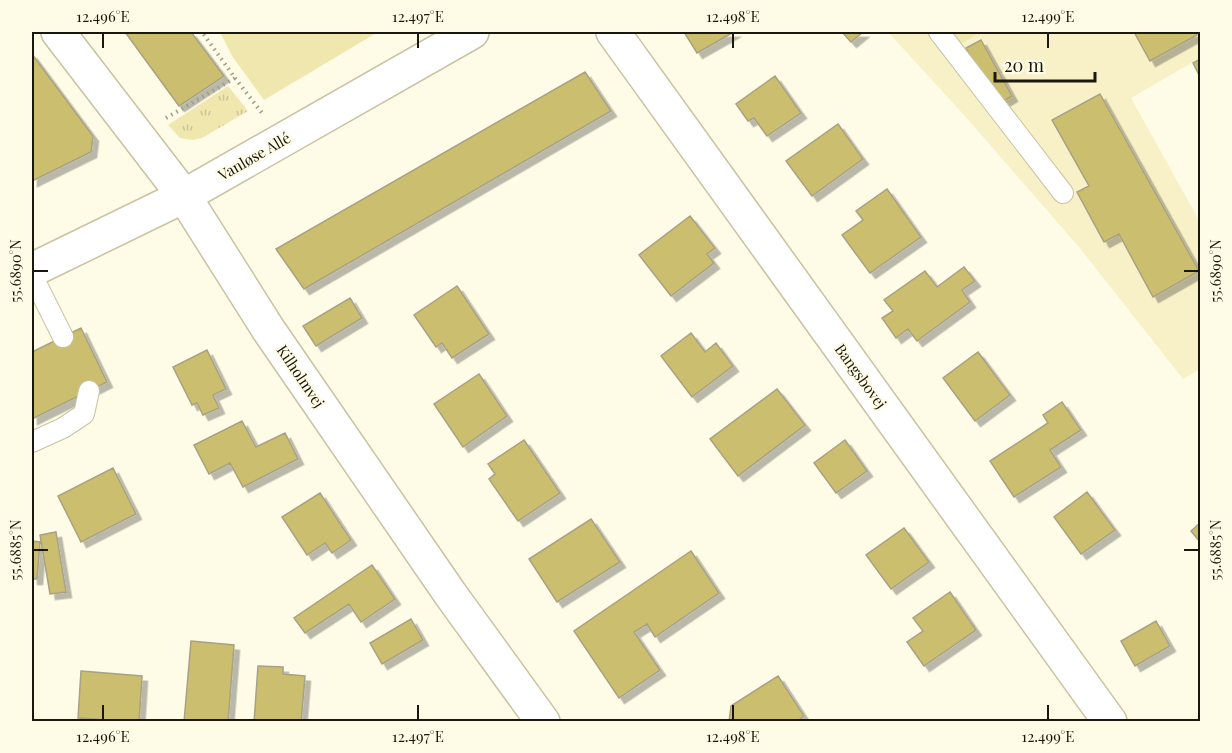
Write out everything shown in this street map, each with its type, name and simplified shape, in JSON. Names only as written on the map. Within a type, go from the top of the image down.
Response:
[{"type":"street","name":"Kilholmvej","points":[[58,32],[184,196],[268,329],[451,596],[543,722]]},
{"type":"street","name":"Vanløse Allé","points":[[32,270],[184,196],[472,32]]},
{"type":"street","name":"Bangsbovej","points":[[613,32],[1110,722]]},
{"type":"lane","points":[[939,32],[1063,193]]},
{"type":"lane","points":[[32,275],[63,337]]},
{"type":"lane","points":[[32,442],[63,428],[84,414],[89,391]]},
{"type":"path","points":[[202,32],[283,139]]},
{"type":"path","points":[[137,135],[235,78]]},
{"type":"shaded area","points":[[888,32],[1200,32],[1200,58],[1131,98],[1200,222],[1200,369],[1183,379],[1079,247]]},
{"type":"green space","points":[[220,32],[378,32],[264,100],[232,56]]},
{"type":"green space","points":[[945,32],[981,32],[954,48]]},
{"type":"green space","points":[[228,86],[248,111],[202,138],[193,140],[180,138],[168,125]]},
{"type":"building","points":[[125,32],[191,32],[224,76],[179,106]]},
{"type":"building","points":[[684,32],[734,32],[697,53]]},
{"type":"building","points":[[842,32],[863,32],[851,42]]},
{"type":"building","points":[[1134,32],[1195,32],[1197,35],[1150,61]]},
{"type":"building","points":[[981,40],[1012,96],[997,105],[966,48]]},
{"type":"building","points":[[32,54],[93,136],[91,152],[32,181]]},
{"type":"building","points":[[1200,59],[1200,77],[1193,63]]},
{"type":"building","points":[[585,72],[611,111],[304,289],[276,249]]},
{"type":"building","points":[[775,76],[801,113],[767,136],[754,118],[748,121],[736,104]]},
{"type":"building","points":[[1100,94],[1199,271],[1153,297],[1119,234],[1104,242],[1077,192],[1089,186],[1052,120]]},
{"type":"building","points":[[838,124],[863,159],[812,196],[786,161]]},
{"type":"building","points":[[887,189],[921,237],[870,273],[842,235],[863,220],[856,211]]},
{"type":"building","points":[[690,216],[715,248],[707,254],[714,263],[671,296],[639,255]]},
{"type":"building","points":[[964,267],[975,281],[962,290],[970,302],[917,341],[908,329],[896,338],[882,318],[893,311],[884,300],[925,271],[937,287]]},
{"type":"building","points":[[457,286],[489,334],[452,358],[442,343],[436,347],[414,315]]},
{"type":"building","points":[[350,298],[362,318],[316,346],[303,326]]},
{"type":"building","points":[[81,328],[107,382],[32,419],[32,352]]},
{"type":"building","points":[[691,333],[705,352],[716,343],[733,366],[692,397],[661,356]]},
{"type":"building","points":[[207,350],[226,389],[213,395],[219,408],[203,415],[197,403],[192,405],[173,367]]},
{"type":"building","points":[[978,352],[1010,395],[975,421],[943,378]]},
{"type":"building","points":[[479,374],[507,416],[463,447],[434,404]]},
{"type":"building","points":[[777,389],[805,425],[738,476],[710,439]]},
{"type":"building","points":[[1062,402],[1081,430],[1050,450],[1061,467],[1014,497],[990,461],[1048,423],[1043,415]]},
{"type":"building","points":[[242,421],[256,447],[285,433],[298,459],[243,487],[230,463],[209,474],[194,445]]},
{"type":"building","points":[[524,440],[560,493],[518,521],[489,479],[495,474],[488,464]]},
{"type":"building","points":[[845,440],[867,471],[836,493],[814,463]]},
{"type":"building","points":[[113,468],[136,514],[81,542],[58,496]]},
{"type":"building","points":[[1087,492],[1115,530],[1081,554],[1054,517]]},
{"type":"building","points":[[320,493],[351,540],[332,553],[325,543],[307,555],[282,517]]},
{"type":"building","points":[[591,519],[620,562],[557,602],[529,559]]},
{"type":"building","points":[[1200,523],[1200,542],[1191,531]]},
{"type":"building","points":[[904,528],[929,562],[891,589],[866,555]]},
{"type":"building","points":[[56,532],[66,592],[50,594],[40,535]]},
{"type":"building","points":[[32,541],[40,542],[37,579],[32,579]]},
{"type":"building","points":[[691,551],[719,593],[655,637],[647,624],[634,632],[660,670],[619,698],[574,631]]},
{"type":"building","points":[[372,565],[395,599],[361,622],[349,604],[305,633],[294,618]]},
{"type":"building","points":[[950,592],[976,630],[924,666],[907,642],[923,631],[913,618]]},
{"type":"building","points":[[411,619],[423,640],[382,664],[370,643]]},
{"type":"building","points":[[1156,621],[1170,646],[1135,666],[1121,641]]},
{"type":"building","points":[[191,641],[234,645],[228,722],[184,722]]},
{"type":"building","points":[[258,666],[283,667],[283,674],[305,676],[301,722],[254,722]]},
{"type":"building","points":[[81,671],[142,676],[139,722],[78,718]]},
{"type":"building","points":[[778,676],[804,716],[796,722],[729,722],[731,706]]}]
